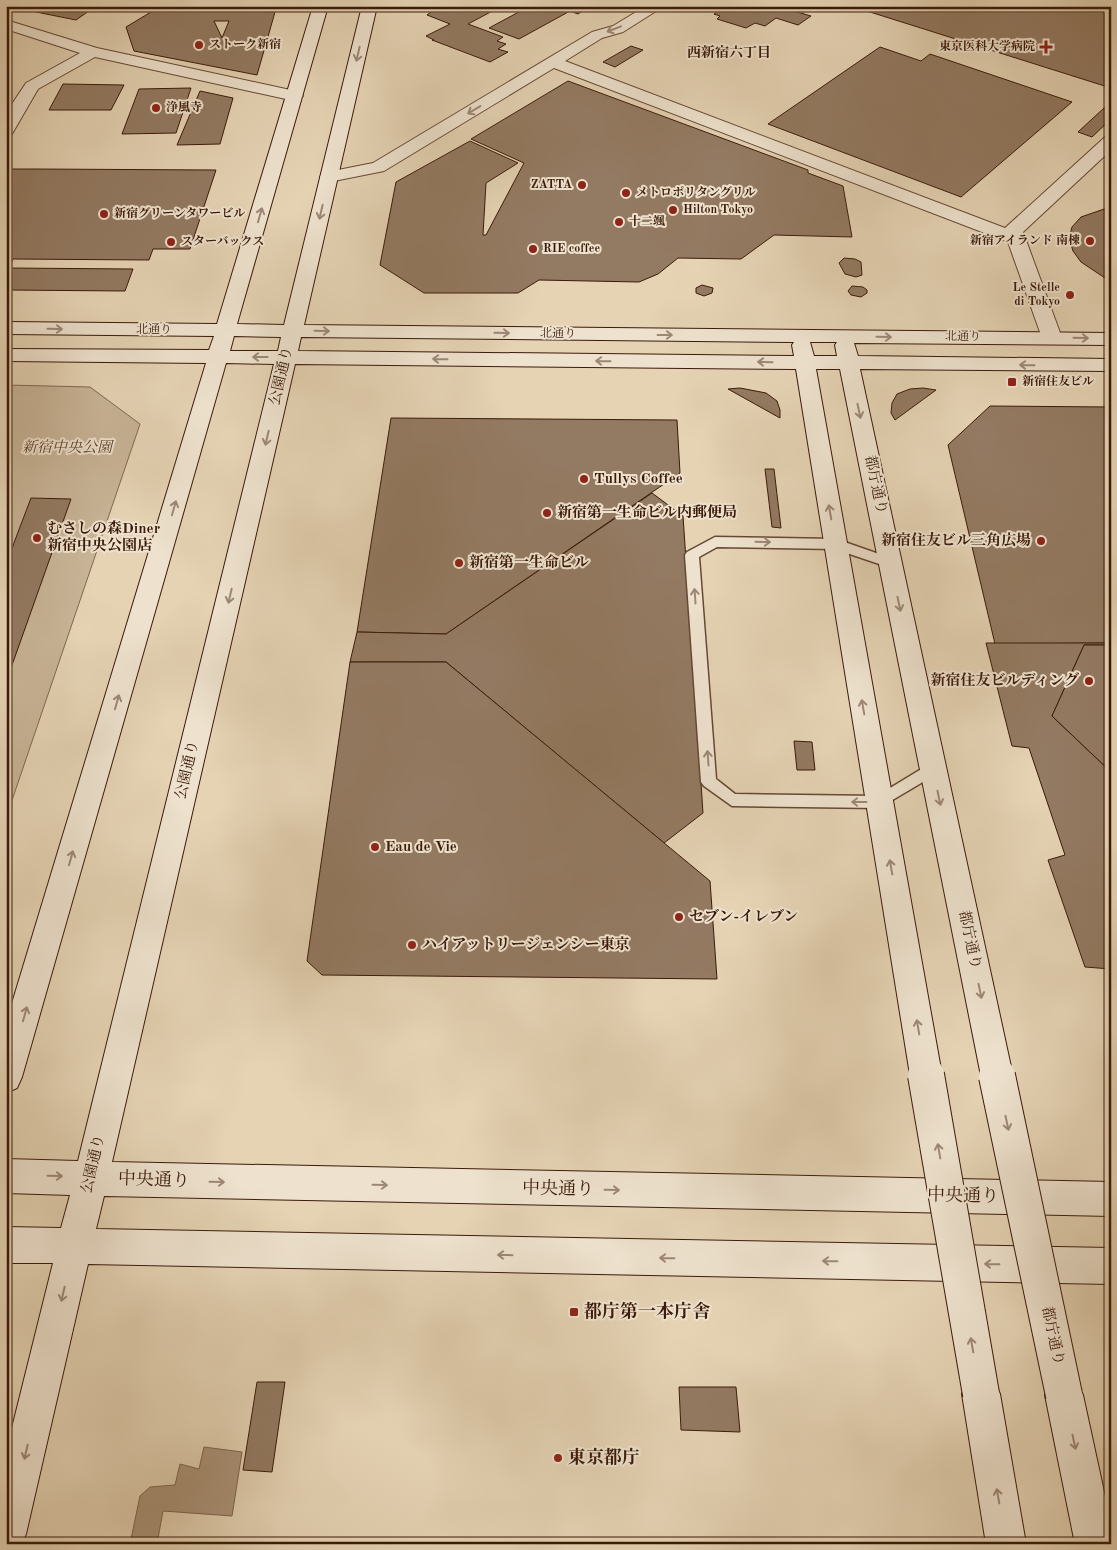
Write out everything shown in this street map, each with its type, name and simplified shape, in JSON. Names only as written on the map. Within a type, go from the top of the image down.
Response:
[{"type":"main road","points":[[6,1077],[321,6]]},
{"type":"main road","name":"公園通り","points":[[6,1534],[370,6]]},
{"type":"main road","points":[[329,177],[378,167],[597,35],[618,29],[657,6]]},
{"type":"main road","points":[[6,24],[93,52],[295,96]]},
{"type":"main road","points":[[6,130],[32,86],[93,52]]},
{"type":"main road","points":[[554,62],[1016,239]]},
{"type":"main road","points":[[1052,338],[1013,231],[1109,144]]},
{"type":"main road","name":"北通り","points":[[6,328],[1111,339]]},
{"type":"main road","points":[[800,336],[1006,1544]]},
{"type":"main road","name":"都庁通り","points":[[843,336],[1095,1544]]},
{"type":"main road","name":"北通り","points":[[6,354],[1111,365]]},
{"type":"main road","name":"中央通り","points":[[6,1176],[91,1177],[202,1182],[1111,1199]]},
{"type":"main road","points":[[6,1245],[1111,1266]]},
{"type":"lane","points":[[891,563],[836,544],[715,542],[692,555],[709,782],[732,800],[879,802],[933,768]]},
{"type":"green space","name":"新宿中央公園","points":[[6,385],[90,387],[140,424],[6,818]]},
{"type":"shaded area","points":[[204,1447],[242,1452],[232,1516],[163,1511],[157,1544],[130,1544],[140,1496],[150,1487],[175,1485],[180,1464],[199,1469]]},
{"type":"building","points":[[6,6],[96,6],[76,20]]},
{"type":"building","name":"ストーク新宿","points":[[161,6],[211,6],[215,10],[275,12],[257,75],[134,51],[126,27]],"holes":[[[214,21],[229,21],[222,38]]]},
{"type":"building","points":[[434,6],[498,8],[468,24],[503,37],[497,41],[506,44],[498,49],[508,52],[490,62],[432,40],[434,40],[426,36],[450,24],[427,15],[431,12],[426,11]]},
{"type":"building","points":[[530,6],[558,6],[570,11],[519,39],[489,28]]},
{"type":"building","points":[[557,6],[590,6],[578,14]]},
{"type":"building","points":[[709,6],[802,6],[794,11],[811,16],[798,25],[776,18],[765,26],[755,23],[746,28],[717,19],[720,16],[714,14],[720,10]]},
{"type":"building","name":"東京医科大学病院","points":[[851,6],[1111,6],[1111,88]]},
{"type":"building","points":[[631,46],[643,50],[615,67],[603,62]]},
{"type":"building","points":[[880,47],[921,61],[930,54],[1072,102],[961,197],[768,124]]},
{"type":"building","name":"Hilton Tokyo","points":[[568,81],[808,170],[808,173],[843,186],[852,237],[774,235],[741,259],[678,258],[658,274],[639,282],[539,280],[518,293],[424,293],[380,265],[396,182],[470,141],[518,163],[486,183],[483,235],[486,235],[524,163],[471,139]]},
{"type":"building","points":[[63,84],[124,85],[111,110],[49,110]]},
{"type":"building","points":[[191,88],[176,133],[122,134],[139,89]]},
{"type":"building","points":[[200,91],[233,98],[220,144],[177,145]]},
{"type":"building","points":[[1104,108],[1111,110],[1111,119],[1092,137],[1078,132]]},
{"type":"building","name":"新宿グリーンタワービル","points":[[9,169],[216,170],[190,249],[153,249],[149,260],[13,259],[9,268],[133,269],[125,291],[6,290],[6,173]]},
{"type":"building","name":"新宿アイランド 南棟","points":[[1110,207],[1111,282],[1081,262],[1073,251],[1069,238],[1072,227],[1081,217]]},
{"type":"building","points":[[844,258],[855,259],[861,262],[862,275],[856,277],[845,274],[839,263]]},
{"type":"building","points":[[702,285],[713,288],[712,293],[704,296],[696,293],[696,288]]},
{"type":"building","points":[[852,286],[863,287],[867,290],[867,293],[861,297],[851,295],[848,291]]},
{"type":"building","points":[[740,388],[766,393],[777,401],[780,418],[728,389]]},
{"type":"building","points":[[910,389],[936,390],[895,420],[891,413],[892,403],[897,394]]},
{"type":"building","name":"新宿住友ビル三角広場","points":[[990,406],[1111,407],[1111,643],[995,644],[948,445]]},
{"type":"building","name":"新宿第一生命ビル","points":[[391,418],[677,420],[680,473],[446,634],[357,632]]},
{"type":"building","points":[[765,469],[774,469],[781,528],[772,527]]},
{"type":"building","points":[[652,493],[683,516],[703,813],[664,843],[446,662],[350,662],[357,632],[446,634]]},
{"type":"building","points":[[31,498],[71,499],[6,682],[6,564]]},
{"type":"building","points":[[986,643],[1111,643],[1111,645],[1084,645],[1052,716],[1111,772],[1111,969],[1085,967],[1048,860],[1065,855],[1029,748],[1012,746]]},
{"type":"building","name":"新宿住友ビルディング","points":[[1084,645],[1111,645],[1111,772],[1052,716]]},
{"type":"building","points":[[350,662],[446,662],[710,881],[717,979],[322,975],[307,961]]},
{"type":"building","points":[[794,741],[812,742],[815,770],[797,770]]},
{"type":"building","points":[[257,1382],[285,1382],[272,1472],[243,1470]]},
{"type":"building","points":[[679,1387],[736,1387],[740,1432],[681,1430]]},
{"type":"place","name":"ストーク新宿","points":[[199,45]]},
{"type":"place","name":"東京医科大学病院","points":[[1046,47]]},
{"type":"place","name":"浄風寺","points":[[156,108]]},
{"type":"place","name":"ZATTA","points":[[582,185]]},
{"type":"place","name":"メトロポリタングリル","points":[[626,193]]},
{"type":"place","name":"Hilton Tokyo","points":[[673,210]]},
{"type":"place","name":"新宿グリーンタワービル","points":[[104,214]]},
{"type":"place","name":"十二颯","points":[[619,222]]},
{"type":"place","name":"新宿アイランド 南棟","points":[[1090,241]]},
{"type":"place","name":"スターバックス","points":[[171,242]]},
{"type":"place","name":"RIE coffee","points":[[533,249]]},
{"type":"place","name":"Le Stelle di Tokyo","points":[[1070,295]]},
{"type":"place","name":"新宿住友ビル","points":[[1012,382]]},
{"type":"place","name":"Tullys Coffee","points":[[584,479]]},
{"type":"place","name":"新宿第一生命ビル内郵便局","points":[[547,513]]},
{"type":"place","name":"むさしの森Diner 新宿中央公園店","points":[[37,538]]},
{"type":"place","name":"新宿住友ビル三角広場","points":[[1041,541]]},
{"type":"place","name":"新宿第一生命ビル","points":[[459,563]]},
{"type":"place","name":"新宿住友ビルディング","points":[[1089,681]]},
{"type":"place","name":"Eau de Vie","points":[[375,847]]},
{"type":"place","name":"セブン-イレブン","points":[[679,917]]},
{"type":"place","name":"ハイアットリージェンシー東京","points":[[412,945]]},
{"type":"place","name":"都庁第一本庁舎","points":[[574,1312]]},
{"type":"place","name":"東京都庁","points":[[558,1458]]},
{"type":"district","name":"西新宿六丁目","points":[[729,53]]}]
